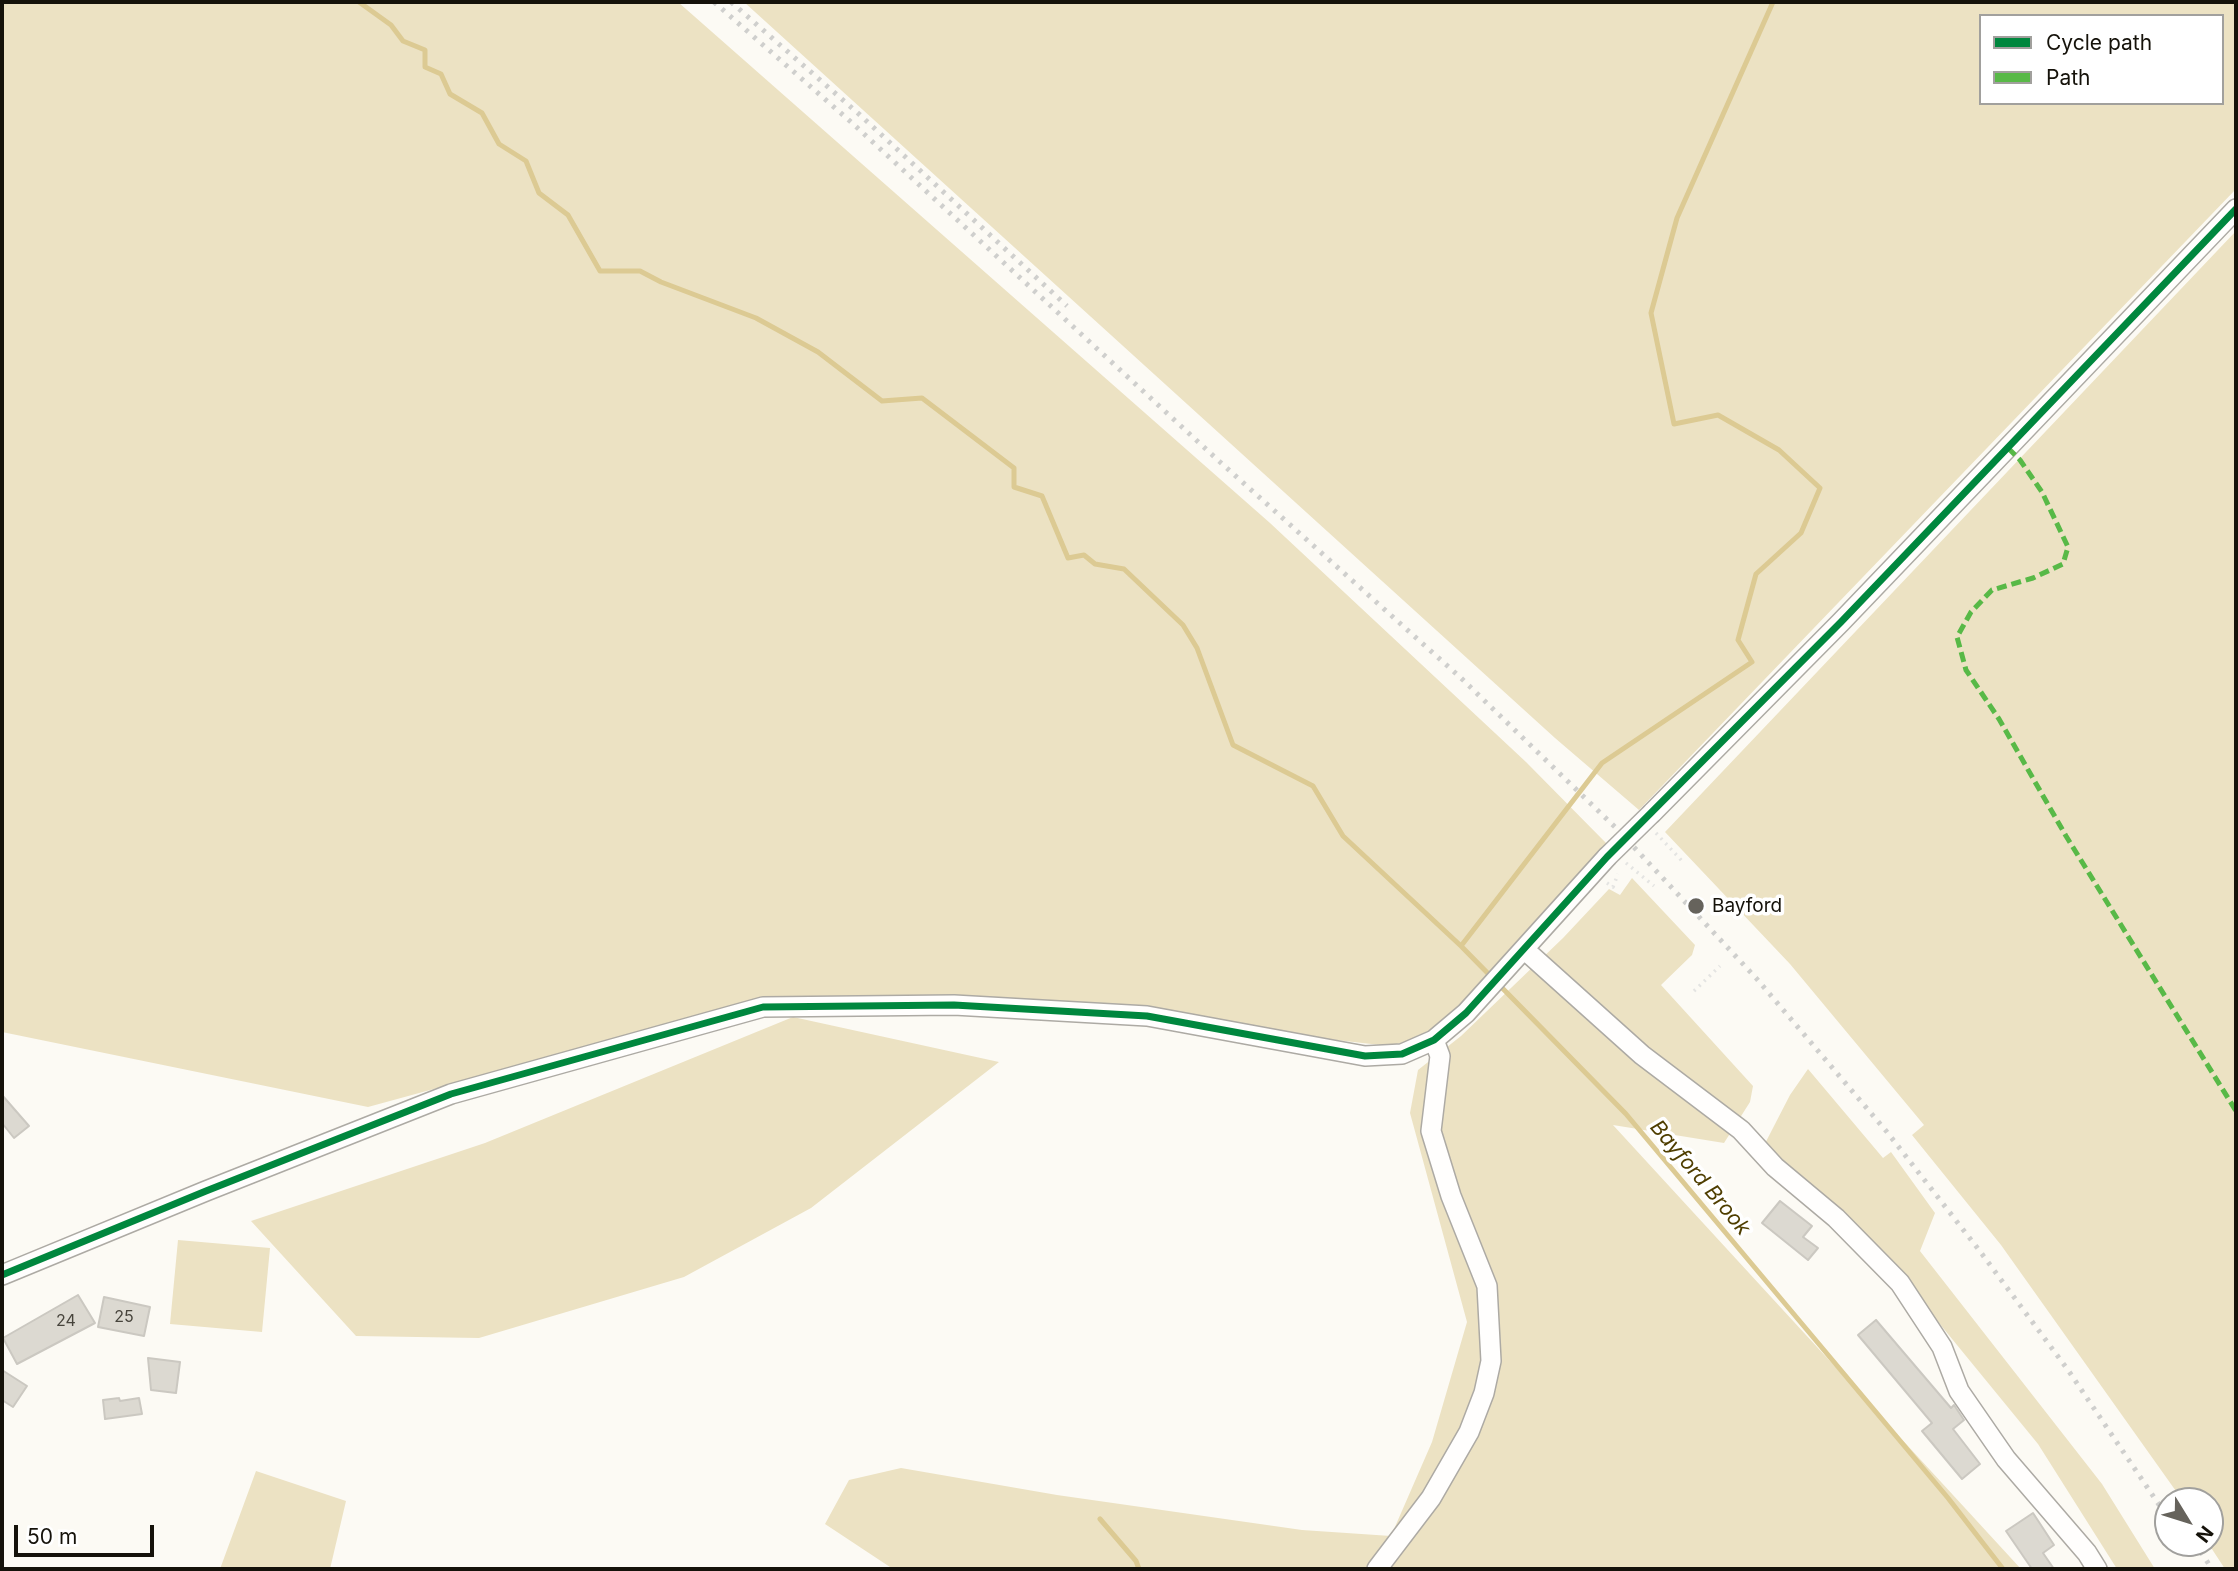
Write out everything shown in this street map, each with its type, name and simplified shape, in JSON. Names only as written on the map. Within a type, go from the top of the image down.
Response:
[{"type":"street","points":[[2,1275],[451,1094],[763,1007],[954,1005],[1147,1016],[1365,1056],[1402,1054],[1434,1040],[1466,1013],[1653,821],[2236,209]]},
{"type":"street","points":[[1525,950],[1642,1055],[1741,1130],[1774,1167],[1836,1218],[1900,1283],[1942,1346],[1959,1391],[2006,1460],[2087,1553],[2097,1569]]},
{"type":"street","points":[[1377,1569],[1431,1498],[1469,1432],[1484,1392],[1491,1361],[1487,1286],[1451,1196],[1431,1132],[1440,1056],[1434,1040]]},
{"type":"path","points":[[1653,821],[1684,862]]},
{"type":"path","points":[[1615,859],[1654,886]]},
{"type":"path","points":[[1694,991],[1720,967]]},
{"type":"shaded area","points":[[2,2],[678,2],[1270,523],[1526,762],[1607,844],[1461,1007],[1428,1031],[1389,1046],[949,996],[759,1000],[368,1107],[2,1032]]},
{"type":"shaded area","points":[[744,2],[2236,2],[2236,189],[1639,810],[1555,738]]},
{"type":"shaded area","points":[[2236,231],[2236,1569],[2225,1569],[2217,1557],[2224,1557],[2224,1487],[2173,1487],[2001,1245],[1912,1135],[1924,1125],[1790,964],[1665,832]]},
{"type":"shaded area","points":[[1632,878],[1695,945],[1692,955],[1661,985],[1753,1086],[1750,1102],[1724,1143],[1613,1125],[2021,1569],[893,1569],[825,1524],[849,1480],[901,1468],[1057,1495],[1302,1530],[1391,1536],[1432,1442],[1467,1322],[1410,1113],[1418,1070],[1461,1036],[1563,938],[1609,889],[1620,895]]},
{"type":"shaded area","points":[[793,1017],[999,1062],[811,1208],[684,1277],[479,1338],[356,1336],[251,1221],[485,1143]]},
{"type":"shaded area","points":[[1808,1069],[1883,1158],[1891,1152],[1935,1213],[1920,1251],[2102,1484],[2155,1569],[2117,1569],[2038,1444],[1921,1301],[1757,1159],[1790,1095]]},
{"type":"shaded area","points":[[178,1240],[270,1248],[262,1332],[170,1324]]},
{"type":"shaded area","points":[[256,1471],[346,1501],[330,1569],[220,1569]]},
{"type":"building","points":[[2,1095],[29,1126],[14,1138],[2,1123]]},
{"type":"building","points":[[1780,1201],[1812,1226],[1803,1237],[1818,1248],[1808,1260],[1762,1223]]},
{"type":"building","points":[[78,1295],[95,1323],[17,1364],[3,1338]]},
{"type":"building","points":[[104,1297],[150,1307],[144,1336],[98,1327]]},
{"type":"building","points":[[1876,1320],[1951,1408],[1954,1405],[1964,1420],[1953,1429],[1980,1464],[1962,1479],[1922,1431],[1932,1423],[1858,1335]]},
{"type":"building","points":[[148,1358],[180,1362],[176,1393],[151,1390]]},
{"type":"building","points":[[2,1370],[27,1386],[13,1407],[2,1400]]},
{"type":"building","points":[[119,1398],[120,1401],[139,1398],[142,1414],[105,1419],[103,1400]]},
{"type":"building","points":[[2033,1513],[2054,1545],[2043,1553],[2054,1569],[2032,1569],[2006,1531]]},
{"type":"waterway","name":"Bayford Brook","points":[[359,2],[391,25],[403,41],[425,50],[425,67],[441,74],[450,94],[482,113],[499,144],[526,161],[539,193],[568,215],[600,271],[640,271],[661,282],[756,318],[818,352],[882,401],[922,398],[1014,468],[1014,487],[1042,496],[1068,558],[1084,555],[1095,564],[1124,569],[1183,625],[1197,648],[1233,745],[1313,786],[1343,836],[1461,946],[1626,1114],[1948,1498],[2003,1569]]},
{"type":"waterway","points":[[1461,946],[1602,763],[1752,662],[1738,640],[1756,574],[1801,533],[1820,488],[1779,450],[1718,415],[1674,424],[1651,313],[1677,218],[1773,2]]},
{"type":"waterway","points":[[1100,1519],[1136,1561],[1139,1569]]},
{"type":"railway","points":[[714,2],[851,122],[1220,462],[1461,678],[1617,829],[1756,978],[1887,1132],[2068,1370],[2154,1497]]},
{"type":"railway","points":[[731,2],[860,115],[1067,306]]},
{"type":"railway","points":[[2204,1557],[2212,1569]]},
{"type":"marked path","points":[[2008,448],[2020,460],[2042,492],[2068,547],[2063,564],[2033,578],[1992,590],[1971,612],[1957,637],[1966,670],[1999,719],[2066,836],[2236,1111]]},
{"type":"cycle path","points":[[2,1275],[451,1094],[763,1007],[954,1005],[1147,1016],[1365,1056],[1402,1054],[1434,1040],[1466,1013],[1607,857],[1841,622],[2236,209]]},
{"type":"place","name":"Bayford","points":[[1696,906]]}]
